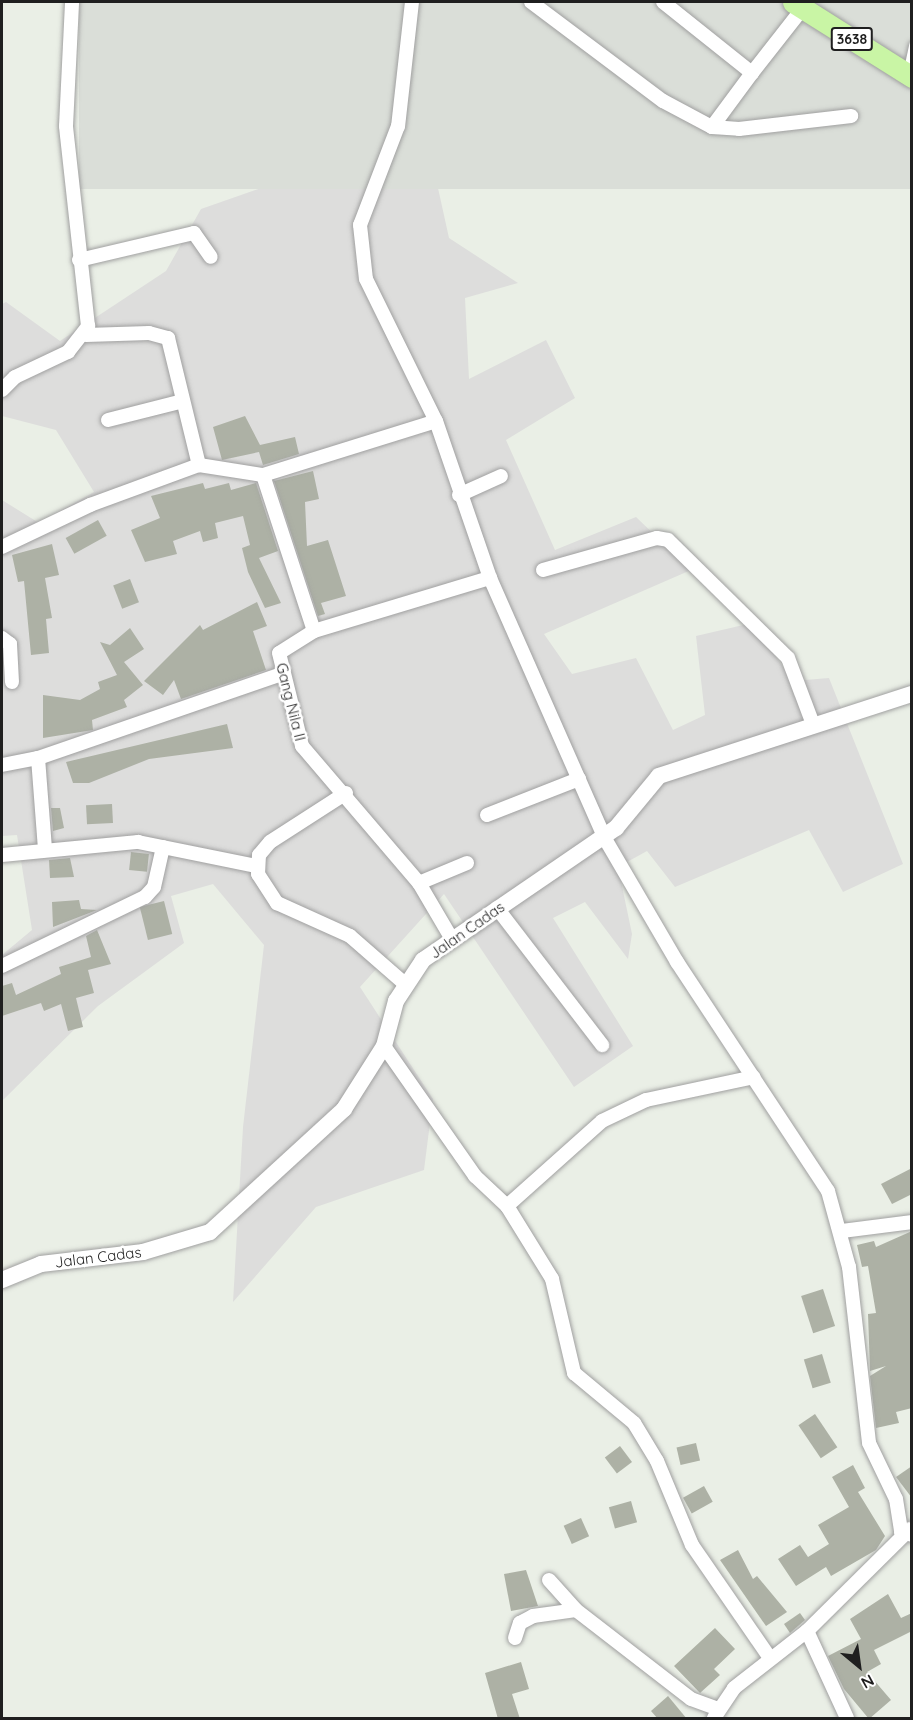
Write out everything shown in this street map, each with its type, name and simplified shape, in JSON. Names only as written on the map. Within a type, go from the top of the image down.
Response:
[{"type":"main road","name":"3638","points":[[798,5],[909,75]]},
{"type":"street","points":[[72,2],[66,126],[86,335]]},
{"type":"street","points":[[412,2],[404,96],[366,202],[361,248],[366,279],[436,421],[459,495],[490,578],[604,837],[677,962],[828,1191],[842,1231],[869,1443],[896,1498],[908,1532],[807,1631],[770,1658],[715,1713],[691,1699],[576,1610],[549,1580]]},
{"type":"street","points":[[663,2],[752,73]]},
{"type":"street","points":[[537,3],[663,101],[712,127],[739,129],[851,116]]},
{"type":"street","points":[[712,127],[798,5]]},
{"type":"street","points":[[79,260],[194,233],[211,257]]},
{"type":"street","points":[[2,390],[15,377],[68,352],[86,335],[166,336],[199,465]]},
{"type":"street","points":[[108,420],[183,401]]},
{"type":"street","points":[[2,546],[90,505],[199,465],[263,475],[436,421]]},
{"type":"street","points":[[263,475],[314,631],[490,578]]},
{"type":"street","points":[[459,495],[501,476]]},
{"type":"street","points":[[543,570],[657,538],[668,540],[788,658],[813,724]]},
{"type":"street","name":"Gang Nila II","points":[[314,631],[282,648],[282,674],[305,751],[346,793],[419,883],[453,941]]},
{"type":"street","points":[[2,638],[10,644],[12,681]]},
{"type":"street","points":[[2,765],[38,758],[282,674]]},
{"type":"street","name":"Jalan Cadas","points":[[2,1280],[41,1264],[143,1251],[210,1232],[332,1124],[384,1046],[405,984],[423,960],[604,837],[668,771],[912,694]]},
{"type":"street","points":[[38,758],[45,848]]},
{"type":"street","points":[[487,815],[579,779]]},
{"type":"street","points":[[346,793],[270,842],[256,866],[262,885],[277,903],[350,936],[405,984]]},
{"type":"street","points":[[2,855],[45,848],[118,842],[163,847],[256,866]]},
{"type":"street","points":[[2,966],[145,897],[154,887],[163,847]]},
{"type":"street","points":[[419,883],[467,863]]},
{"type":"street","points":[[497,908],[602,1045]]},
{"type":"street","points":[[384,1046],[475,1176],[507,1206],[552,1279],[574,1373],[634,1423],[657,1461],[692,1545],[770,1658]]},
{"type":"street","points":[[507,1206],[602,1121],[645,1100],[754,1077]]},
{"type":"street","points":[[842,1231],[912,1222]]},
{"type":"street","points":[[515,1638],[520,1623],[533,1616],[576,1610]]},
{"type":"street","points":[[807,1631],[847,1719]]},
{"type":"lane","points":[[909,75],[912,45]]},
{"type":"shaded area","points":[[79,2],[911,2],[911,189],[79,189]]},
{"type":"shaded area","points":[[293,177],[436,179],[449,238],[518,283],[465,298],[469,379],[546,340],[575,398],[506,440],[555,550],[636,517],[691,570],[544,634],[572,674],[636,658],[673,730],[705,715],[696,636],[752,623],[793,681],[829,678],[903,864],[843,892],[809,830],[675,887],[647,851],[618,867],[632,934],[628,959],[585,902],[553,918],[633,1046],[574,1087],[444,894],[360,987],[433,1099],[424,1170],[316,1207],[233,1302],[243,1127],[264,945],[213,884],[171,896],[184,943],[98,1006],[2,1101],[2,955],[32,930],[17,835],[2,836],[2,500],[39,523],[94,492],[56,430],[2,416],[2,304],[6,302],[60,341],[166,271],[201,209]]},
{"type":"building","points":[[245,416],[260,445],[295,437],[299,454],[263,465],[259,452],[222,460],[213,427]]},
{"type":"building","points":[[313,471],[319,499],[305,502],[307,546],[328,540],[346,596],[321,603],[325,614],[318,616],[274,481]]},
{"type":"building","points":[[203,483],[205,489],[229,483],[231,490],[256,483],[278,551],[259,558],[281,603],[265,608],[248,572],[242,548],[250,545],[243,516],[215,523],[218,538],[203,542],[200,531],[173,541],[177,554],[145,562],[131,530],[160,518],[151,496]]},
{"type":"building","points":[[98,520],[107,536],[74,554],[66,538]]},
{"type":"building","points":[[52,544],[59,575],[45,578],[52,618],[46,619],[49,653],[31,655],[24,581],[18,582],[12,555]]},
{"type":"building","points":[[130,579],[139,602],[122,609],[113,585]]},
{"type":"building","points":[[257,602],[267,626],[253,631],[266,670],[181,699],[174,680],[163,695],[144,681],[200,625],[203,630]]},
{"type":"building","points":[[130,628],[144,649],[124,662],[143,685],[124,700],[127,707],[92,720],[93,730],[43,738],[43,695],[80,700],[100,689],[98,682],[117,675],[100,642],[110,645]]},
{"type":"building","points":[[227,724],[233,748],[149,759],[89,783],[73,783],[66,762]]},
{"type":"building","points":[[112,804],[113,823],[87,824],[86,805]]},
{"type":"building","points":[[51,808],[60,808],[64,828],[53,831]]},
{"type":"building","points":[[131,852],[149,854],[147,872],[129,870]]},
{"type":"building","points":[[70,858],[74,877],[50,878],[49,860]]},
{"type":"building","points":[[79,900],[81,909],[97,910],[53,927],[52,902]]},
{"type":"building","points":[[164,901],[172,934],[148,940],[140,907]]},
{"type":"building","points":[[97,930],[111,964],[88,970],[94,993],[76,998],[83,1027],[68,1031],[61,1004],[44,1011],[41,1003],[2,1016],[2,986],[12,983],[16,995],[61,974],[59,967],[91,957],[86,936]]},
{"type":"building","points":[[912,1168],[912,1194],[892,1204],[881,1184]]},
{"type":"building","points":[[912,1231],[912,1408],[896,1412],[899,1423],[876,1428],[870,1376],[886,1366],[870,1371],[868,1314],[876,1313],[868,1266],[862,1267],[857,1245],[874,1241],[876,1247]]},
{"type":"building","points":[[823,1289],[835,1326],[813,1333],[801,1296]]},
{"type":"building","points":[[822,1354],[831,1383],[813,1388],[804,1360]]},
{"type":"building","points":[[815,1414],[837,1447],[821,1458],[798,1425]]},
{"type":"building","points":[[696,1443],[700,1461],[681,1465],[677,1447]]},
{"type":"building","points":[[620,1446],[632,1462],[617,1473],[605,1457]]},
{"type":"building","points":[[853,1465],[865,1488],[858,1492],[885,1536],[876,1550],[831,1576],[826,1567],[796,1586],[778,1559],[800,1545],[808,1557],[829,1544],[818,1525],[849,1507],[832,1477]]},
{"type":"building","points":[[912,1466],[912,1498],[896,1477]]},
{"type":"building","points":[[704,1486],[713,1502],[692,1513],[683,1498]]},
{"type":"building","points":[[631,1501],[637,1522],[615,1528],[609,1507]]},
{"type":"building","points":[[581,1518],[589,1536],[572,1544],[564,1526]]},
{"type":"building","points":[[738,1550],[753,1579],[757,1576],[787,1612],[766,1626],[720,1560]]},
{"type":"building","points":[[526,1570],[538,1606],[511,1611],[504,1574]]},
{"type":"building","points":[[888,1594],[901,1618],[912,1613],[912,1631],[874,1650],[881,1664],[867,1672],[891,1700],[869,1719],[844,1689],[828,1656],[861,1639],[850,1619]]},
{"type":"building","points":[[800,1613],[805,1620],[790,1633],[784,1624]]},
{"type":"building","points":[[715,1628],[735,1649],[714,1669],[720,1675],[700,1693],[674,1666]]},
{"type":"building","points":[[521,1662],[529,1689],[512,1694],[520,1719],[498,1719],[485,1673]]},
{"type":"building","points":[[668,1696],[687,1719],[658,1719],[651,1711]]}]
